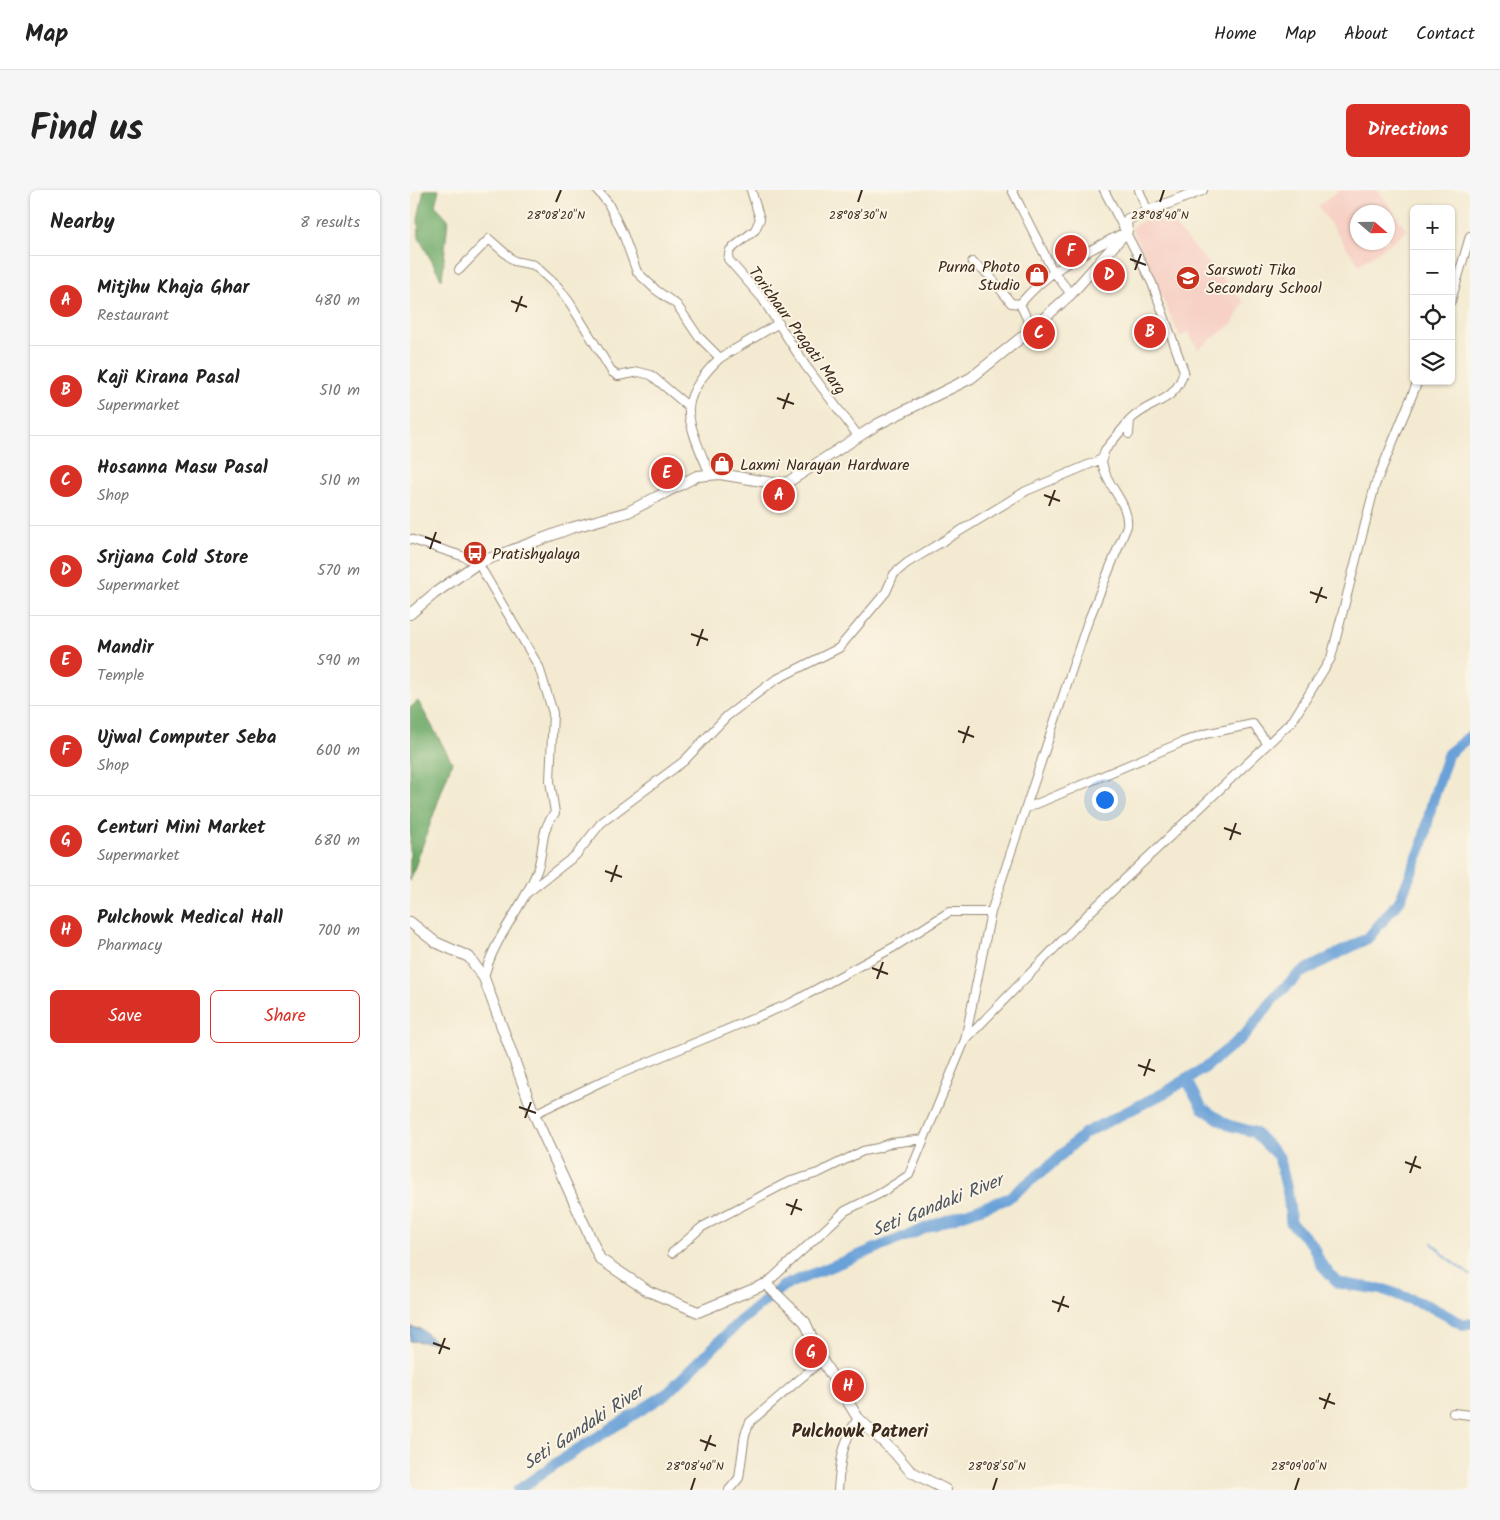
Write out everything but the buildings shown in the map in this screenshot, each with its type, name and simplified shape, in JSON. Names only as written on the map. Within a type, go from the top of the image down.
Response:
[{"type":"main road","points":[[410,614],[435,593],[478,563],[571,528],[628,512],[693,478],[710,474],[783,484],[913,405],[971,378],[1032,329],[1071,294],[1127,231],[1126,223],[1128,219],[1202,190]]},
{"type":"main road","points":[[410,922],[435,942],[469,957],[484,978],[534,1114],[568,1192],[603,1262],[648,1291],[698,1312],[766,1284],[805,1322],[822,1360],[858,1418],[894,1452],[910,1471],[946,1490]]},
{"type":"street","points":[[597,190],[608,203],[623,234],[637,272],[656,290],[677,305],[698,336],[720,358]]},
{"type":"street","name":"Torichaur Pragati Marg","points":[[751,190],[760,219],[755,230],[730,250],[728,259],[762,298],[805,365],[859,437]]},
{"type":"street","points":[[1012,190],[1053,271],[1071,294]]},
{"type":"street","points":[[766,1284],[845,1211],[881,1193],[909,1175],[965,1040],[991,912],[1087,624],[1127,526],[1126,512],[1106,478],[1102,459],[1105,450],[1130,420],[1173,393],[1180,385],[1184,371],[1152,283],[1127,231],[1104,190]]},
{"type":"street","points":[[1139,190],[1148,212]]},
{"type":"street","points":[[1020,304],[1053,271],[1127,231]]},
{"type":"street","points":[[1453,295],[1470,236]]},
{"type":"street","points":[[459,270],[489,238],[514,261],[534,265],[570,302],[612,372],[618,376],[639,372],[651,375],[689,407]]},
{"type":"street","points":[[972,262],[989,275],[1011,303],[1020,304]]},
{"type":"street","points":[[1020,304],[1032,329]]},
{"type":"street","points":[[710,474],[697,441],[689,407],[697,386],[720,358],[779,323]]},
{"type":"street","points":[[965,1040],[1088,914],[1293,720],[1331,658],[1375,485],[1416,385]]},
{"type":"street","points":[[1129,434],[1130,420]]},
{"type":"street","points":[[527,893],[576,855],[601,823],[684,761],[727,716],[775,680],[839,648],[886,592],[894,574],[907,563],[1026,491],[1102,459]]},
{"type":"street","points":[[410,540],[462,556],[478,563],[539,667],[553,713],[550,782],[555,813],[546,823],[538,869],[527,893],[489,957],[484,978]]},
{"type":"street","points":[[1027,808],[1205,734],[1253,724],[1268,743]]},
{"type":"street","points":[[534,1114],[614,1076],[790,1003],[894,947],[949,912],[991,912]]},
{"type":"street","points":[[672,1253],[702,1226],[788,1182],[818,1173],[857,1153],[891,1143],[924,1139]]},
{"type":"street","points":[[729,1490],[740,1478],[745,1434],[750,1422],[822,1360]]},
{"type":"street","points":[[1453,1413],[1470,1415]]},
{"type":"street","points":[[838,1490],[840,1457],[844,1442],[858,1418]]},
{"type":"shaded area","points":[[1340,190],[1378,190],[1389,205],[1350,205],[1350,250],[1380,250],[1359,265],[1318,206]]},
{"type":"shaded area","name":"Sarswoti Tika Secondary School","points":[[1165,211],[1174,225],[1244,302],[1232,324],[1198,349],[1188,332],[1180,337],[1131,227]]},
{"type":"shaded area","points":[[1395,214],[1407,231],[1395,240]]},
{"type":"green space","points":[[424,190],[439,190],[435,205],[448,219],[442,280],[419,238],[418,219]]},
{"type":"green space","points":[[418,701],[452,762],[410,881],[410,708]]},
{"type":"water","points":[[410,1327],[421,1329],[437,1343],[410,1341]]},
{"type":"waterway","name":"Seti Gandaki River","points":[[518,1490],[564,1458],[665,1395],[739,1322],[783,1286],[931,1226],[1007,1199],[1047,1168],[1085,1133],[1168,1091],[1206,1067],[1245,1035],[1273,999],[1300,973],[1368,938],[1400,900],[1422,846],[1432,803],[1448,754],[1470,736]]},
{"type":"waterway","points":[[1186,1078],[1202,1108],[1228,1125],[1254,1132],[1279,1157],[1288,1194],[1291,1223],[1312,1244],[1321,1264],[1338,1283],[1385,1290],[1429,1306],[1464,1325],[1470,1324]]},
{"type":"waterway","points":[[1432,1243],[1447,1258],[1470,1275]]},
{"type":"place","name":"Ujwal Computer Seba","points":[[1071,251]]},
{"type":"place","name":"Purna Photo Studio","points":[[1037,275]]},
{"type":"place","name":"Srijana Cold Store","points":[[1109,275]]},
{"type":"place","name":"Sarswoti Tika Secondary School","points":[[1188,278]]},
{"type":"place","name":"Kaji Kirana Pasal","points":[[1150,332]]},
{"type":"place","name":"Hosanna Masu Pasal","points":[[1039,333]]},
{"type":"place","name":"Laxmi Narayan Hardware","points":[[722,464]]},
{"type":"place","name":"Mandir","points":[[667,473]]},
{"type":"place","name":"Mitjhu Khaja Ghar","points":[[779,495]]},
{"type":"place","name":"Pratishyalaya","points":[[475,553]]},
{"type":"place","name":"Centuri Mini Market","points":[[811,1352]]},
{"type":"place","name":"Pulchowk Medical Hall","points":[[848,1386]]},
{"type":"district","name":"Pulchowk Patneri","points":[[860,1431]]}]
